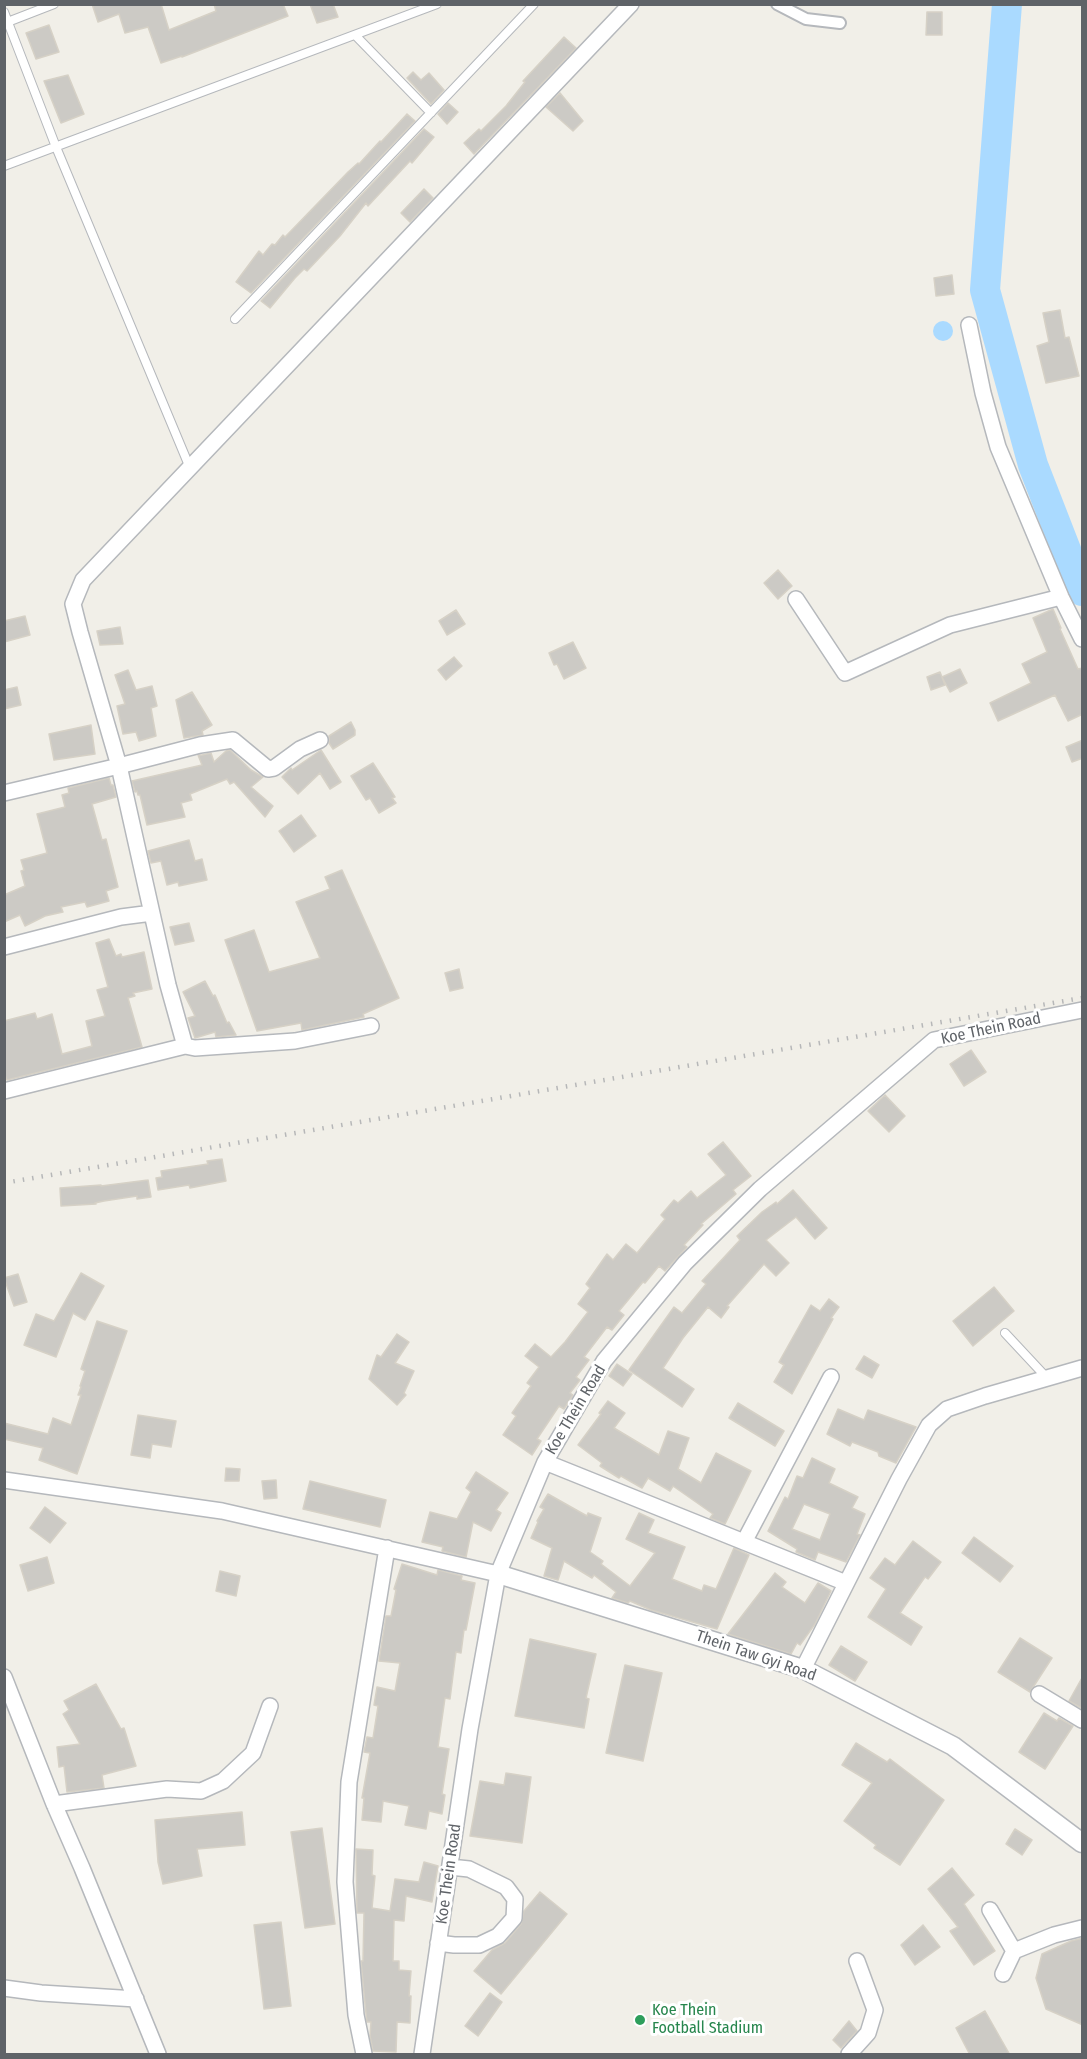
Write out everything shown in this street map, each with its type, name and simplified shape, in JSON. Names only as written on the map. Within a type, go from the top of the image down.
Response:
[{"type":"street","points":[[184,1046],[119,766],[73,604],[83,580],[631,4]]},
{"type":"street","points":[[777,4],[806,19],[840,23]]},
{"type":"street","points":[[969,326],[983,393],[998,447],[1061,597],[1083,639]]},
{"type":"street","points":[[796,599],[845,673],[950,625],[1061,597]]},
{"type":"street","points":[[4,793],[200,745],[233,740],[268,769],[274,768],[300,749],[320,740]]},
{"type":"street","points":[[4,947],[121,917],[152,913]]},
{"type":"street","name":"Koe Thein Road","points":[[422,2055],[470,1729],[498,1574],[545,1462],[604,1361],[685,1263],[760,1189],[934,1040],[1083,1010]]},
{"type":"street","points":[[4,1091],[184,1046],[195,1048],[295,1041],[371,1026]]},
{"type":"street","points":[[803,1669],[899,1479],[929,1425],[947,1409],[1083,1368]]},
{"type":"street","points":[[744,1542],[831,1377]]},
{"type":"street","points":[[545,1462],[846,1583]]},
{"type":"street","points":[[4,1480],[222,1511],[498,1574]]},
{"type":"street","points":[[364,2055],[356,2015],[345,1882],[349,1782],[387,1548]]},
{"type":"street","name":"Thein Taw Gyi Road","points":[[498,1574],[803,1669],[953,1746],[1083,1844]]},
{"type":"street","points":[[4,1677],[158,2055]]},
{"type":"street","points":[[1039,1694],[1083,1720]]},
{"type":"street","points":[[54,1804],[167,1789],[201,1791],[223,1781],[253,1753],[270,1706]]},
{"type":"street","points":[[438,1943],[479,1945],[498,1936],[514,1918],[515,1899],[506,1887],[469,1869],[450,1867]]},
{"type":"street","points":[[990,1910],[1014,1951]]},
{"type":"street","points":[[1003,1974],[1014,1951],[1054,1935],[1083,1928]]},
{"type":"street","points":[[849,2055],[868,2033],[875,2010],[857,1961]]},
{"type":"street","points":[[4,1988],[41,1993],[136,1999]]},
{"type":"lane","points":[[6,22],[54,4]]},
{"type":"lane","points":[[4,166],[437,4]]},
{"type":"lane","points":[[235,319],[534,4]]},
{"type":"lane","points":[[4,12],[56,147],[190,468]]},
{"type":"lane","points":[[355,35],[431,113]]},
{"type":"lane","points":[[1005,1333],[1047,1378]]},
{"type":"water","points":[[943,321],[950,324],[953,331],[950,338],[943,341],[936,338],[933,331],[936,324]]},
{"type":"building","points":[[92,4],[161,4],[169,30],[216,11],[214,4],[283,4],[288,16],[161,63],[148,27],[125,33],[119,14],[98,22]]},
{"type":"building","points":[[310,4],[333,4],[338,17],[317,23]]},
{"type":"building","points":[[927,12],[942,12],[942,35],[926,35]]},
{"type":"building","points":[[49,25],[59,52],[36,59],[26,33]]},
{"type":"building","points":[[564,37],[576,48],[474,154],[464,143],[479,129],[481,131],[506,106],[525,82],[523,81]]},
{"type":"building","points":[[413,72],[421,80],[429,73],[444,90],[431,104],[407,78]]},
{"type":"building","points":[[68,75],[84,114],[61,123],[44,81]]},
{"type":"building","points":[[560,93],[583,121],[573,131],[546,107]]},
{"type":"building","points":[[448,103],[458,112],[447,124],[438,114]]},
{"type":"building","points":[[407,114],[415,121],[251,293],[236,282],[259,251],[263,255],[283,235],[285,237]]},
{"type":"building","points":[[424,129],[434,137],[412,163],[410,161],[368,206],[366,203],[340,236],[307,271],[304,269],[295,278],[270,308],[261,301]]},
{"type":"building","points":[[424,189],[433,198],[410,222],[401,213]]},
{"type":"building","points":[[952,275],[954,294],[936,296],[934,278]]},
{"type":"building","points":[[1060,310],[1065,338],[1069,337],[1079,376],[1046,383],[1037,346],[1049,342],[1043,313]]},
{"type":"building","points":[[778,570],[792,586],[778,599],[764,583]]},
{"type":"building","points":[[1053,609],[1078,669],[1083,668],[1083,714],[1068,721],[1055,695],[998,721],[990,703],[1031,683],[1022,664],[1047,652],[1033,618]]},
{"type":"building","points":[[456,610],[465,624],[447,635],[439,621]]},
{"type":"building","points":[[25,616],[30,635],[4,642],[4,621]]},
{"type":"building","points":[[120,627],[123,644],[100,645],[97,631]]},
{"type":"building","points":[[573,642],[586,668],[564,679],[549,653]]},
{"type":"building","points":[[454,657],[462,666],[446,680],[438,670]]},
{"type":"building","points":[[960,669],[967,683],[950,692],[942,677]]},
{"type":"building","points":[[128,670],[136,690],[152,686],[157,706],[151,708],[156,736],[139,741],[136,732],[123,734],[117,706],[125,704],[115,675]]},
{"type":"building","points":[[940,672],[945,685],[931,690],[927,677]]},
{"type":"building","points":[[17,687],[21,705],[4,709],[4,690]]},
{"type":"building","points":[[192,692],[212,725],[202,731],[203,735],[184,738],[176,700]]},
{"type":"building","points":[[351,722],[355,735],[333,749],[329,743],[329,736]]},
{"type":"building","points":[[91,725],[95,754],[54,760],[49,734]]},
{"type":"building","points":[[1083,740],[1083,758],[1072,762],[1066,747]]},
{"type":"building","points":[[230,750],[251,770],[263,777],[251,787],[273,806],[265,817],[234,782],[230,784],[227,779],[190,794],[192,800],[181,803],[185,817],[147,825],[140,795],[137,791],[135,792],[132,781],[202,765],[198,755],[211,753],[214,762]]},
{"type":"building","points":[[321,750],[341,782],[330,789],[320,773],[298,794],[282,777],[291,768],[292,770]]},
{"type":"building","points":[[373,763],[395,797],[392,798],[396,803],[379,813],[370,798],[366,800],[351,776]]},
{"type":"building","points":[[109,778],[116,797],[92,804],[102,840],[106,839],[118,887],[106,891],[109,901],[87,907],[85,902],[61,907],[63,912],[45,916],[25,926],[20,915],[4,922],[4,895],[25,886],[21,860],[47,853],[37,814],[65,807],[62,795],[69,793],[68,788]]},
{"type":"building","points":[[301,815],[316,836],[294,852],[279,831]]},
{"type":"building","points":[[189,840],[195,861],[202,859],[207,880],[179,886],[178,882],[167,885],[161,861],[151,863],[148,851]]},
{"type":"building","points":[[342,870],[399,998],[363,1014],[364,1017],[302,1030],[301,1023],[257,1031],[225,940],[254,930],[269,972],[320,958],[296,902],[330,889],[325,877]]},
{"type":"building","points":[[189,923],[194,941],[175,945],[170,927]]},
{"type":"building","points":[[109,939],[116,956],[121,954],[122,957],[144,952],[152,989],[133,993],[135,996],[128,998],[142,1047],[7,1080],[4,1073],[4,1021],[35,1013],[37,1019],[52,1014],[62,1054],[92,1046],[86,1021],[105,1016],[97,990],[108,987],[96,943]]},
{"type":"building","points":[[459,969],[463,988],[450,991],[445,973]]},
{"type":"building","points":[[205,981],[213,996],[215,995],[227,1023],[229,1022],[236,1035],[216,1037],[215,1032],[195,1038],[188,1018],[195,1016],[183,992]]},
{"type":"building","points":[[971,1050],[986,1072],[964,1086],[950,1064]]},
{"type":"building","points":[[885,1095],[905,1116],[889,1132],[868,1111]]},
{"type":"building","points":[[723,1142],[751,1176],[733,1190],[736,1194],[701,1224],[703,1225],[684,1245],[687,1247],[665,1271],[659,1266],[619,1311],[624,1315],[612,1330],[607,1327],[584,1357],[589,1360],[576,1377],[580,1380],[570,1393],[573,1395],[564,1409],[559,1406],[537,1439],[541,1441],[532,1455],[503,1435],[516,1416],[512,1413],[531,1386],[527,1383],[539,1367],[525,1356],[535,1344],[551,1357],[565,1342],[588,1312],[578,1304],[590,1288],[586,1284],[607,1254],[613,1260],[626,1244],[637,1253],[665,1219],[661,1215],[674,1200],[678,1203],[691,1191],[697,1198],[726,1175],[708,1154]]},
{"type":"building","points":[[222,1159],[226,1181],[190,1188],[189,1185],[158,1190],[156,1178],[162,1177],[161,1171],[208,1164],[207,1161]]},
{"type":"building","points":[[148,1180],[151,1197],[137,1199],[137,1196],[96,1204],[61,1206],[60,1188]]},
{"type":"building","points":[[793,1190],[827,1228],[815,1239],[796,1217],[766,1240],[789,1263],[776,1276],[764,1264],[727,1306],[729,1307],[721,1318],[708,1307],[663,1368],[694,1389],[682,1407],[629,1370],[674,1307],[682,1313],[706,1284],[702,1281],[740,1240],[737,1236],[762,1212],[776,1202],[777,1204]]},
{"type":"building","points":[[81,1273],[104,1286],[85,1320],[73,1313],[56,1357],[24,1345],[36,1314],[54,1321]]},
{"type":"building","points":[[18,1274],[27,1302],[14,1306],[4,1278]]},
{"type":"building","points":[[994,1287],[1014,1311],[973,1346],[953,1321]]},
{"type":"building","points":[[829,1299],[839,1307],[831,1318],[833,1319],[792,1394],[774,1382],[784,1365],[779,1362],[811,1305],[820,1311]]},
{"type":"building","points":[[97,1321],[127,1331],[77,1474],[39,1460],[43,1448],[4,1439],[4,1423],[48,1434],[53,1418],[71,1425],[81,1395],[78,1395],[85,1371],[81,1369]]},
{"type":"building","points":[[397,1334],[409,1342],[395,1363],[414,1371],[404,1393],[406,1395],[397,1405],[369,1379],[377,1355],[381,1357]]},
{"type":"building","points":[[864,1356],[879,1365],[872,1378],[856,1369]]},
{"type":"building","points":[[617,1364],[632,1374],[623,1386],[609,1376]]},
{"type":"building","points":[[608,1401],[625,1413],[614,1428],[659,1455],[668,1431],[689,1438],[678,1469],[701,1483],[716,1453],[751,1471],[725,1524],[710,1518],[713,1514],[673,1486],[670,1491],[648,1478],[642,1488],[621,1476],[619,1478],[600,1466],[602,1463],[578,1445]]},
{"type":"building","points":[[738,1403],[784,1431],[775,1446],[729,1418]]},
{"type":"building","points":[[838,1409],[864,1420],[868,1410],[916,1427],[896,1463],[879,1456],[878,1452],[852,1442],[850,1446],[827,1434]]},
{"type":"building","points":[[138,1415],[176,1421],[171,1447],[152,1444],[150,1458],[131,1455]]},
{"type":"building","points":[[812,1458],[835,1469],[829,1483],[858,1497],[852,1508],[865,1514],[857,1534],[860,1535],[846,1562],[818,1552],[815,1560],[796,1552],[797,1549],[768,1531],[785,1497],[788,1499],[797,1476],[803,1478]],"holes":[[[804,1504],[830,1514],[820,1540],[792,1529]]]},
{"type":"building","points":[[226,1468],[240,1469],[239,1481],[225,1481]]},
{"type":"building","points":[[476,1472],[508,1493],[496,1510],[501,1513],[491,1531],[473,1522],[466,1557],[442,1551],[443,1547],[422,1542],[430,1512],[457,1519],[471,1492],[466,1488]]},
{"type":"building","points":[[276,1480],[277,1498],[264,1499],[262,1481]]},
{"type":"building","points":[[310,1481],[386,1500],[380,1527],[303,1509]]},
{"type":"building","points":[[548,1494],[587,1516],[588,1513],[601,1518],[590,1552],[603,1561],[601,1564],[630,1586],[655,1553],[626,1539],[639,1513],[654,1520],[648,1533],[685,1547],[672,1579],[702,1591],[704,1585],[716,1589],[734,1548],[749,1555],[717,1629],[651,1610],[630,1601],[628,1603],[612,1598],[616,1592],[594,1575],[592,1578],[564,1561],[558,1580],[544,1576],[552,1548],[531,1538],[544,1509],[540,1507]]},
{"type":"building","points":[[45,1507],[66,1523],[50,1543],[30,1528]]},
{"type":"building","points":[[974,1537],[1013,1566],[1000,1582],[962,1553]]},
{"type":"building","points":[[913,1541],[941,1562],[928,1579],[925,1577],[900,1613],[922,1627],[911,1645],[868,1617],[886,1589],[870,1578],[885,1558],[895,1565]]},
{"type":"building","points":[[47,1557],[54,1583],[28,1591],[20,1565]]},
{"type":"building","points":[[402,1564],[437,1575],[438,1570],[462,1576],[461,1580],[475,1583],[461,1653],[456,1652],[450,1699],[445,1698],[438,1747],[449,1749],[442,1794],[445,1795],[442,1814],[429,1811],[426,1829],[405,1825],[409,1806],[383,1801],[381,1822],[362,1820],[364,1798],[362,1798],[370,1753],[364,1752],[367,1737],[373,1738],[378,1706],[374,1705],[377,1687],[395,1691],[400,1663],[379,1661],[386,1616],[391,1616],[396,1590],[394,1589]]},
{"type":"building","points":[[220,1571],[240,1576],[236,1596],[216,1591]]},
{"type":"building","points":[[775,1573],[786,1582],[782,1587],[805,1603],[818,1583],[831,1591],[815,1624],[800,1645],[797,1643],[791,1654],[728,1634]]},
{"type":"building","points":[[1020,1638],[1052,1658],[1030,1692],[998,1672]]},
{"type":"building","points":[[530,1639],[596,1654],[586,1698],[589,1699],[584,1728],[515,1716]]},
{"type":"building","points":[[841,1646],[867,1662],[855,1681],[829,1665]]},
{"type":"building","points":[[625,1665],[662,1673],[643,1761],[606,1753]]},
{"type":"building","points":[[1083,1676],[1083,1709],[1069,1701]]},
{"type":"building","points":[[96,1684],[121,1729],[124,1728],[136,1766],[102,1775],[104,1788],[67,1792],[64,1766],[59,1767],[57,1747],[80,1744],[63,1714],[69,1710],[64,1701]]},
{"type":"building","points":[[1044,1713],[1057,1721],[1059,1718],[1073,1726],[1045,1769],[1019,1752]]},
{"type":"building","points":[[856,1743],[887,1762],[890,1759],[944,1800],[900,1865],[874,1848],[876,1845],[844,1821],[872,1783],[842,1765]]},
{"type":"building","points":[[506,1773],[531,1777],[522,1843],[470,1836],[480,1781],[504,1785]]},
{"type":"building","points":[[242,1812],[245,1845],[197,1849],[202,1876],[163,1884],[158,1862],[155,1820]]},
{"type":"building","points":[[322,1828],[335,1924],[305,1928],[291,1832]]},
{"type":"building","points":[[1015,1829],[1032,1840],[1022,1855],[1006,1844]]},
{"type":"building","points":[[356,1849],[373,1850],[372,1875],[375,1876],[372,1908],[390,1911],[395,1879],[419,1882],[424,1862],[438,1866],[432,1902],[406,1896],[404,1921],[394,1920],[393,1961],[399,1961],[399,1970],[411,1971],[410,2023],[397,2022],[396,2052],[373,2051],[370,2036],[371,2022],[367,2022],[361,1961],[363,1961],[364,1913],[357,1913]]},
{"type":"building","points":[[952,1868],[974,1895],[964,1904],[995,1951],[974,1965],[950,1931],[958,1927],[928,1889]]},
{"type":"building","points":[[540,1892],[567,1914],[501,1994],[474,1971],[492,1950],[505,1943],[521,1924],[524,1911]]},
{"type":"building","points":[[281,1922],[291,2006],[264,2009],[254,1925]]},
{"type":"building","points":[[923,1925],[940,1947],[915,1965],[901,1945]]},
{"type":"building","points":[[1083,1938],[1083,2025],[1046,2009],[1036,1978],[1042,1954]]},
{"type":"building","points":[[490,1993],[502,2002],[478,2036],[465,2026]]},
{"type":"building","points":[[985,2011],[1010,2055],[970,2055],[956,2028]]},
{"type":"building","points":[[849,2021],[857,2031],[841,2048],[833,2040]]},
{"type":"waterway","points":[[1007,4],[985,290],[1033,465],[1082,591]]},
{"type":"railway","points":[[4,1183],[1082,998]]},
{"type":"place","name":"Koe Thein Football Stadium","points":[[640,2020]]}]
